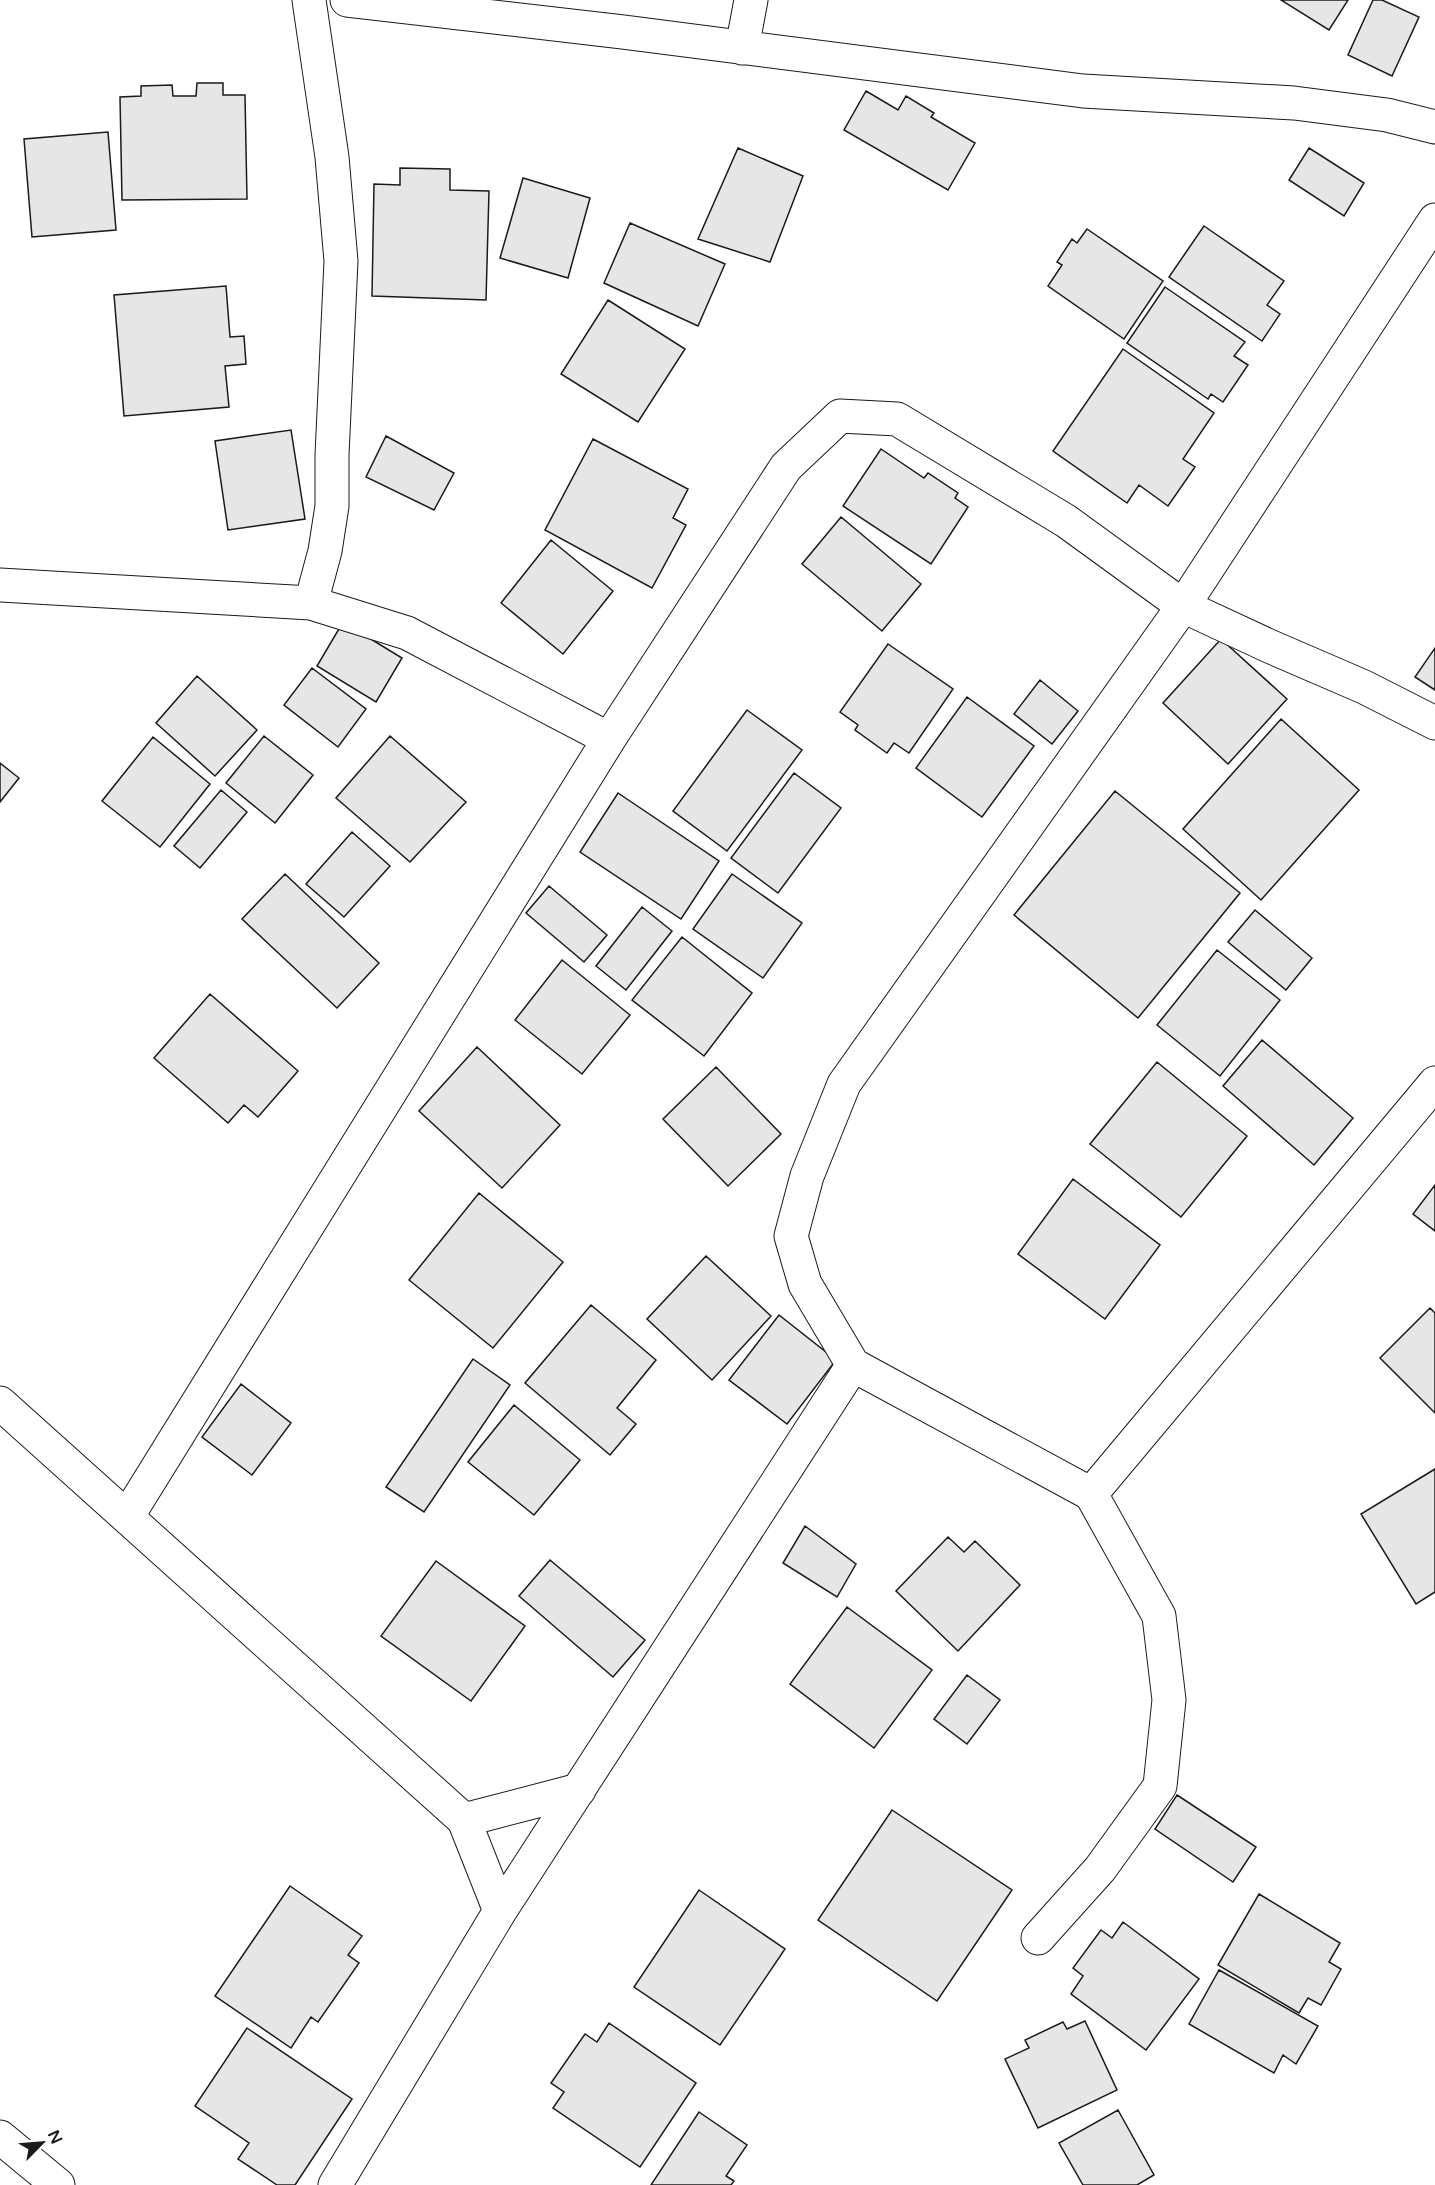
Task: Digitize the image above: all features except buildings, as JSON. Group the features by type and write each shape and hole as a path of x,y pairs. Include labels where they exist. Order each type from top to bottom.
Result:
{"street":[{"path":"309,0 332,157 341,261 332,455 332,506 325,551 311,603"},
{"path":"346,0 623,32 1083,91 1294,103 1387,115 1435,127"},
{"path":"742,48 751,0"},
{"path":"1038,1938 1100,1869 1160,1786 1169,1700 1159,1616 1091,1494 853,1365 805,1284 791,1236 807,1176 844,1084 1183,606 1435,220"},
{"path":"127,1516 609,739 786,467 840,416 897,419 1066,521 1183,606 1364,687 1435,723"},
{"path":"0,585 311,603 407,633 609,739"},
{"path":"1091,1494 1435,1083"},
{"path":"335,2185 500,1911 853,1365"},
{"path":"0,1403 464,1820 500,1911"},
{"path":"464,1820 579,1790"},
{"path":"0,2137 58,2185"}]}
